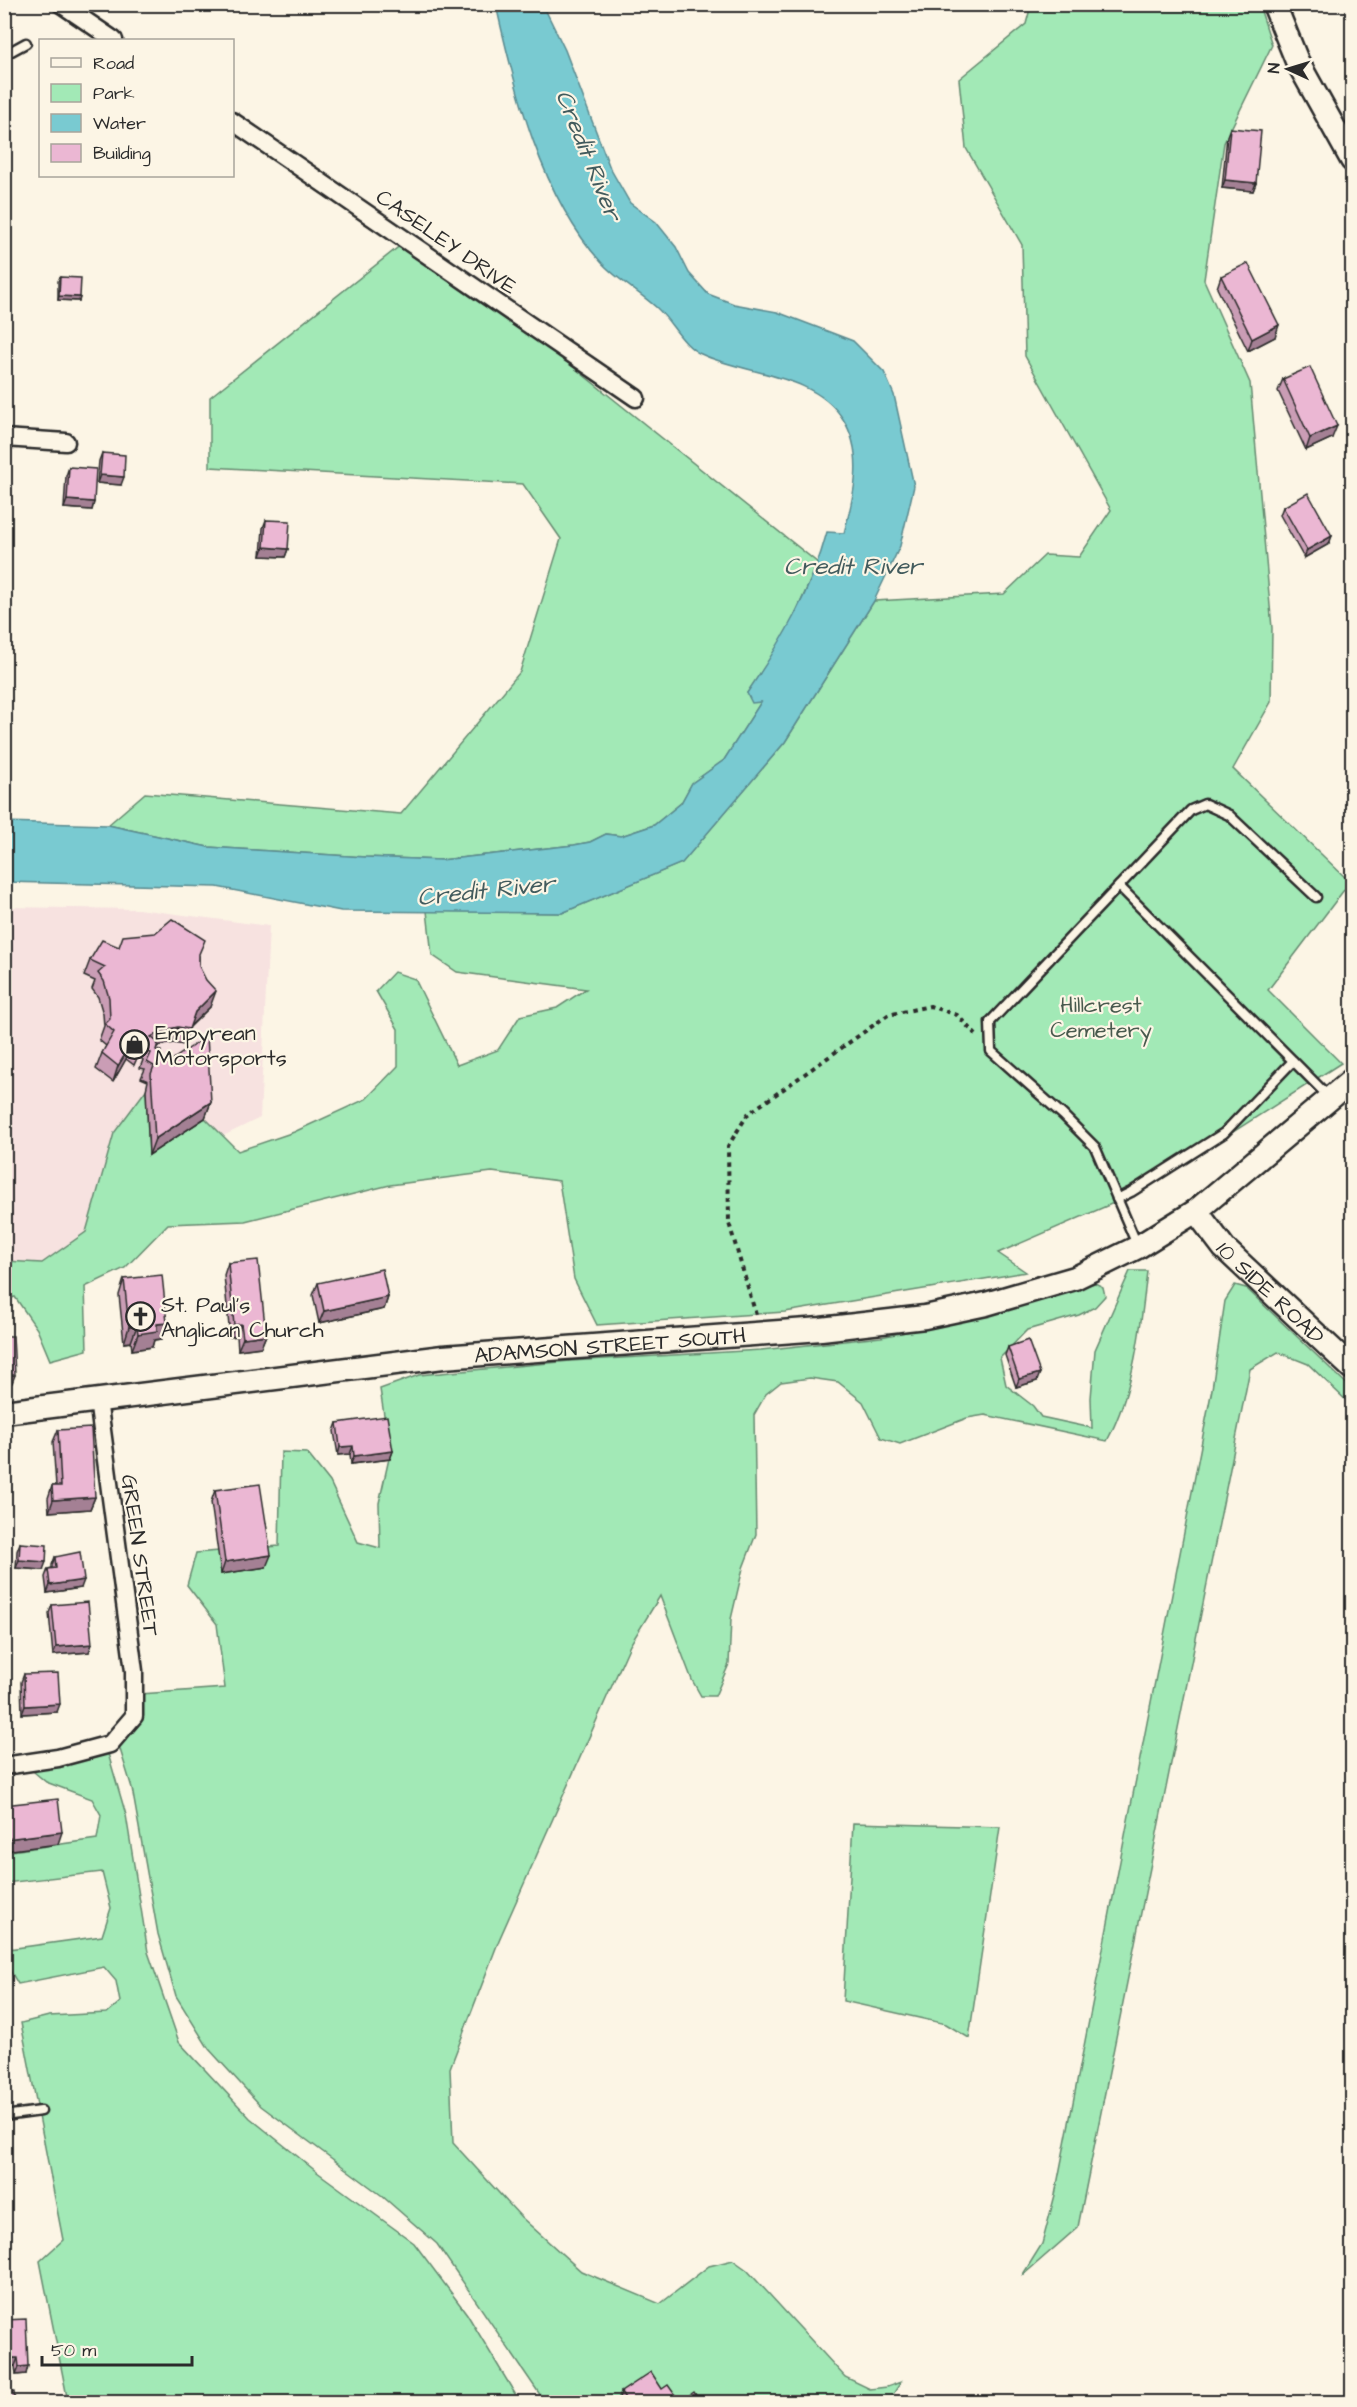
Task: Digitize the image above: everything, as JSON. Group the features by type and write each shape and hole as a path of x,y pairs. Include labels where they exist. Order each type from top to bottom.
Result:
{"main road":[{"path":"1274,4 1297,62 1353,160"},
{"name":"ADAMSON STREET SOUTH","path":"4,1412 443,1358 761,1334 871,1323 967,1308 1075,1278 1116,1261 1196,1211 1353,1080"},
{"name":"10 SIDE ROAD","path":"1196,1211 1224,1248 1353,1368"}],"street":[{"path":"61,4 113,39"},
{"name":"CASELEY DRIVE","path":"234,122 636,398"},
{"path":"4,438 66,442"},
{"name":"GREEN STREET","path":"4,1766 58,1758 110,1744 134,1716 134,1671 98,1400"}],"lane":[{"path":"4,55 26,43"},
{"path":"1138,1247 1095,1147 1063,1115 991,1051 990,1022 1191,810 1205,804 1229,815 1316,897"},
{"path":"1119,886 1331,1098"},
{"path":"1117,1198 1131,1192 1224,1133 1293,1061"},
{"path":"4,2116 41,2111"}],"path":[{"path":"761,1334 729,1223 728,1146 748,1114 888,1015 930,1006 957,1015 991,1051"}],"shaded area":[{"path":"4,907 138,909 269,926 260,1118 151,1171 62,1269 5,1271"}],"green space":[{"name":"Hillcrest Cemetery","path":"1031,5 1259,5 1272,45 1224,143 1204,280 1250,383 1272,628 1271,702 1233,769 1350,882 1268,990 1341,1063 1139,1192 998,1253 1026,1272 785,1312 597,1325 574,1279 559,1181 492,1172 390,1185 245,1221 168,1224 125,1268 85,1287 87,1350 50,1360 37,1329 15,1297 5,1300 5,1261 42,1263 86,1232 114,1133 146,1090 149,1154 205,1118 238,1151 294,1132 366,1099 398,1066 398,1029 376,991 394,972 415,979 457,1065 498,1050 520,1016 557,1008 586,989 457,972 432,955 427,911 562,913 682,863 785,742 874,601 1004,594 1045,555 1079,557 1111,510 1025,356 1022,245 966,148 959,79 1026,24"},
{"path":"411,237 818,563 786,635 747,693 761,702 724,760 692,783 681,803 654,825 621,836 606,834 590,842 441,860 208,847 108,825 145,793 401,814 520,672 561,539 523,484 210,467 210,397"},
{"path":"1130,1271 1147,1271 1142,1314 1130,1380 1107,1441 985,1415 967,1418 900,1444 881,1438 863,1402 838,1382 810,1378 781,1382 766,1394 754,1415 756,1534 743,1568 731,1619 729,1664 715,1696 701,1696 692,1680 660,1596 630,1645 499,1940 450,2068 453,2143 521,2217 581,2271 660,2304 709,2266 733,2260 747,2270 845,2377 870,2389 901,2382 888,2402 545,2402 437,2244 381,2195 261,2106 209,2049 176,1996 158,1934 132,1788 119,1746 130,1733 140,1694 225,1688 217,1624 187,1585 196,1553 279,1546 281,1452 307,1453 330,1482 358,1542 380,1548 379,1503 390,1454 380,1389 419,1375 570,1361 761,1350 881,1337 984,1316 1095,1283 1103,1287 1105,1296 1095,1307 1079,1315 1027,1330 1000,1358 1006,1385 1033,1406 1041,1417 1092,1428 1091,1398 1095,1350"},
{"path":"1235,1285 1246,1288 1352,1389 1352,1406 1308,1364 1278,1352 1250,1369 1078,2227 1022,2276 1042,2244 1055,2195 1212,1389 1225,1301"},
{"path":"107,1750 126,1815 148,1952 179,2042 250,2118 317,2172 414,2243 467,2314 520,2402 68,2402 40,2261 63,2240 21,2023 49,2016 107,2013 120,2002 116,1981 104,1967 18,1984 5,1962 9,1949 102,1936 111,1908 102,1872 5,1883 4,1852 97,1839 101,1815 92,1799 46,1782 34,1772 35,1759"},
{"path":"853,1823 1000,1827 969,2038 946,2024 843,2001"}],"water":[{"name":"Credit River","path":"496,5 545,5 565,50 610,168 630,203 656,222 676,247 689,273 708,294 734,304 777,312 853,341 884,372 894,395 914,486 900,546 874,601 785,742 682,863 562,913 341,911 217,887 5,882 5,822 108,825 208,847 441,860 574,845 590,842 606,834 621,836 654,825 681,803 692,783 724,760 761,702 752,703 747,693 804,596 827,532 844,533 854,490 856,461 850,432 843,419 830,404 815,392 778,377 719,361 695,350 683,340 657,308 601,262 580,235 546,174 522,106"}],"building":[{"path":"1230,128 1261,131 1256,183 1225,180"},
{"path":"1248,263 1279,325 1252,339 1221,276"},
{"path":"60,277 81,278 80,297 59,296"},
{"path":"1310,367 1337,426 1310,438 1283,379"},
{"path":"102,453 125,455 124,477 100,475"},
{"path":"69,467 96,469 94,502 67,500"},
{"path":"1308,493 1332,536 1307,550 1283,507"},
{"path":"266,520 290,521 288,549 264,547"},
{"name":"Empyrean Motorsports","path":"172,919 205,940 199,954 199,966 206,980 216,991 195,1012 189,1029 178,1027 164,1030 151,1037 158,1043 156,1050 161,1051 159,1060 166,1064 207,1036 211,1102 155,1139 151,1074 154,1066 147,1062 151,1053 146,1052 149,1045 143,1041 139,1050 132,1043 118,1066 102,1053 114,1032 105,1024 110,1019 109,998 104,981 98,973 105,967 90,960 102,940 119,947 123,936 155,933"},
{"path":"258,1260 266,1335 243,1338 241,1324 234,1325 228,1263"},
{"path":"382,1269 388,1297 324,1311 318,1283"},
{"path":"162,1275 167,1323 157,1324 157,1331 138,1334 137,1326 129,1327 124,1279"},
{"path":"4,1336 13,1336 15,1375 4,1375"},
{"path":"1028,1340 1040,1373 1019,1379 1008,1347"},
{"path":"387,1416 393,1451 354,1456 353,1446 340,1447 337,1423"},
{"path":"91,1428 95,1497 53,1500 52,1486 61,1486 58,1430"},
{"path":"4,1454 6,1454 5,1480 4,1480"},
{"path":"260,1484 271,1555 225,1562 215,1490"},
{"path":"20,1543 47,1545 46,1562 19,1560"},
{"path":"80,1552 84,1580 50,1585 48,1569 56,1568 55,1557"},
{"path":"88,1602 92,1644 56,1647 52,1605"},
{"path":"4,1648 8,1663 4,1664"},
{"path":"58,1673 60,1704 25,1706 24,1674"},
{"path":"58,1799 62,1832 6,1839 4,1805"},
{"path":"4,2258 9,2258 9,2271 4,2271"},
{"path":"26,2319 28,2366 19,2367 18,2358 4,2358 4,2320"},
{"path":"651,2372 662,2389 668,2385 680,2402 694,2392 701,2403 628,2403 621,2392"},
{"path":"14,2392 15,2403 4,2403 4,2393"},
{"path":"85,2396 85,2403 39,2403 38,2399"}],"place":[{"name":"Empyrean Motorsports","path":"134,1045"},
{"name":"St. Paul's Anglican Church","path":"140,1317"}]}
